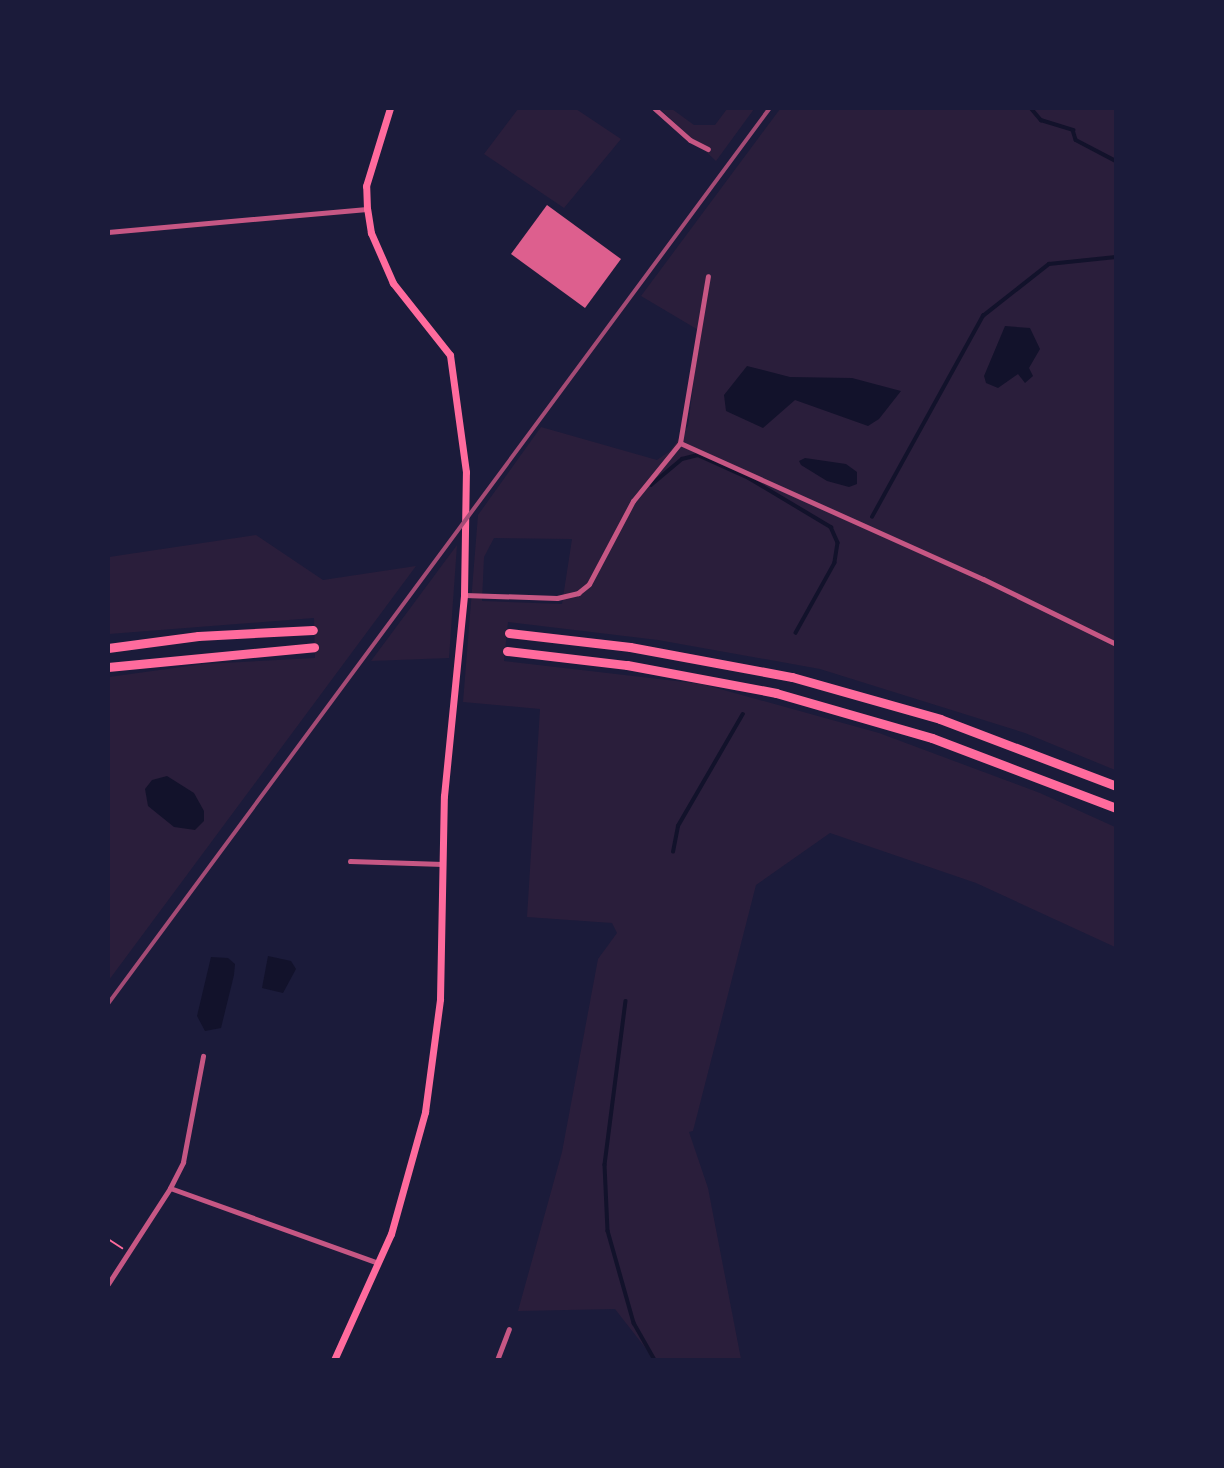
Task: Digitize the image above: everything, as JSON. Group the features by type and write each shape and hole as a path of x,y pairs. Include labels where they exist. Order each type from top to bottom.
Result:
{"highway":[{"path":"108,648 198,636 313,630"},
{"path":"509,633 630,647 792,677 940,719 1115,786"},
{"path":"108,667 314,647"},
{"path":"507,652 627,665 776,693 932,738 1115,808"}],"main road":[{"path":"334,1360 379,1263 409,1180 425,1112 440,999 444,796 464,595 466,509 450,355 393,283 371,233 366,186 390,108"}],"street":[{"path":"654,108 690,140 708,149"},
{"path":"108,232 368,209"},
{"path":"464,595 557,598 578,593 596,573 633,501 680,443 708,276"},
{"path":"680,443 984,579 1115,645"},
{"path":"350,861 443,864"},
{"path":"108,1284 170,1188 183,1162 203,1056"},
{"path":"170,1188 379,1263"},
{"path":"497,1360 509,1329"}],"path":[{"path":"108,1239 130,1252"}],"shaded area":[{"path":"518,109 576,109 621,139 564,208 484,154"},
{"path":"660,109 672,109 694,125 715,125 727,109 754,109 716,161"},
{"path":"780,109 1115,109 1115,770 1025,733 820,669 658,640 508,622 504,661 702,684 879,733 1040,793 1115,827 1115,947 976,883 830,833 756,885 693,1131 689,1132 708,1188 741,1359 654,1359 615,1309 518,1311 562,1152 598,959 617,933 612,923 527,917 540,709 463,702 478,515 541,427 657,460 670,451 688,426 700,331 641,296","holes":["494,538 572,539 562,604 482,601 484,557"]},
{"path":"1005,326 1030,328 1040,349 1029,368 1033,376 1025,383 1018,374 998,388 986,383 984,376"},
{"path":"747,366 790,377 852,378 901,391 879,419 868,426 795,400 763,428 726,411 724,395"},
{"path":"805,458 846,464 857,472 857,484 849,487 827,481 801,465 799,461"},
{"path":"256,535 323,580 416,566 109,980 109,677 203,664 315,658 314,618 109,634 109,557"},
{"path":"457,545 449,658 371,661"},
{"path":"167,776 194,793 204,811 204,821 195,830 174,827 148,806 145,789 152,780"},
{"path":"268,956 291,961 296,969 283,993 262,988"},
{"path":"211,957 228,958 235,964 221,1028 205,1031 197,1016"}],"building":[{"path":"547,205 621,259 585,308 511,254"}],"waterway":[{"path":"1031,108 1041,120 1073,130 1076,140 1116,161"},
{"path":"872,517 983,316 1049,264 1116,257"},
{"path":"651,485 682,459 698,455 749,478 831,527 838,543 835,563 796,633"},
{"path":"673,852 678,826 743,714"},
{"path":"626,1001 605,1165 608,1231 634,1323 655,1360"}],"railway":[{"path":"108,1004 770,108"}]}
